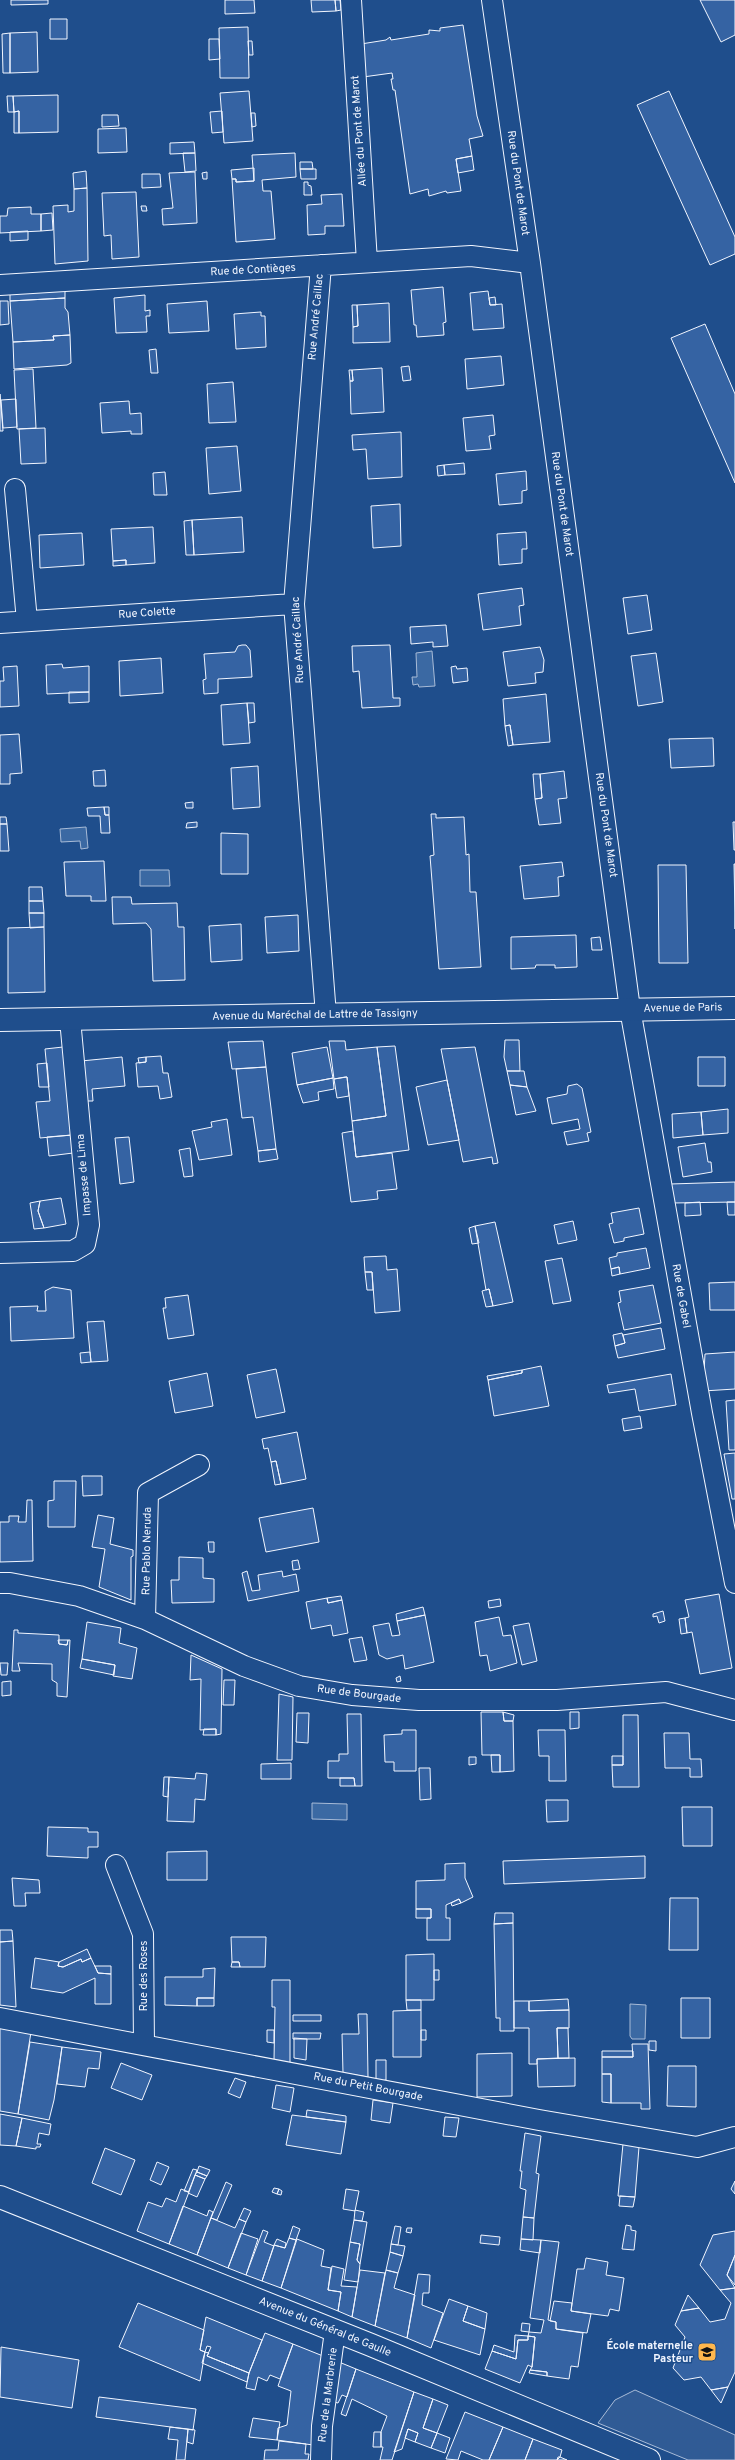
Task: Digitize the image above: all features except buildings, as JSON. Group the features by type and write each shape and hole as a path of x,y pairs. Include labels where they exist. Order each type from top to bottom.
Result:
{"main road":[{"name":"Avenue de Paris","path":"630,1009 735,1008"},
{"name":"Avenue du Maréchal de Lattre de Tassigny","path":"0,1020 630,1009"},
{"name":"Avenue du Général de Gaulle","path":"0,2197 335,2331 649,2460"}],"street":[{"name":"Allée du Pont de Marot","path":"351,0 367,262"},
{"name":"Rue du Pont de Marot","path":"492,0 530,263 630,1009"},
{"name":"Rue de Contièges","path":"0,285 471,256 530,263"},
{"name":"Rue André Caillac","path":"321,265 294,604 326,1015"},
{"path":"15,489 27,621"},
{"name":"Rue Colette","path":"0,623 294,604"},
{"name":"Rue de Gabel","path":"630,1009 702,1413 735,1583"},
{"name":"Impasse de Lima","path":"0,1253 73,1251 85,1244 89,1225 70,1019"},
{"name":"Rue Pablo Neruda","path":"145,1619 148,1493 199,1465"},
{"name":"Rue de Bourgade","path":"0,1583 79,1596 145,1619 244,1666 299,1686 352,1695 419,1700 557,1700 666,1692 735,1710"},
{"name":"Rue des Roses","path":"116,1865 143,1934 144,2045"},
{"name":"Rue du Petit Bourgade","path":"0,2018 539,2120 697,2147 735,2136"},
{"name":"Rue de la Marbrerie","path":"321,2460 322,2426 335,2331"}],"shaded area":[{"path":"432,651 435,686 419,687 418,684 413,685 412,677 417,677 416,653"},
{"path":"86,827 88,848 81,849 80,841 61,842 60,829"},
{"path":"140,870 169,870 170,886 140,886"},
{"path":"312,1803 347,1804 347,1820 312,1819"},
{"path":"630,2004 646,2005 645,2039 632,2039 630,2036"},
{"path":"635,2390 735,2435 735,2460 688,2460 598,2423 615,2400"}],"place":[{"name":"École maternelle Pasteur","path":"707,2352"}]}
